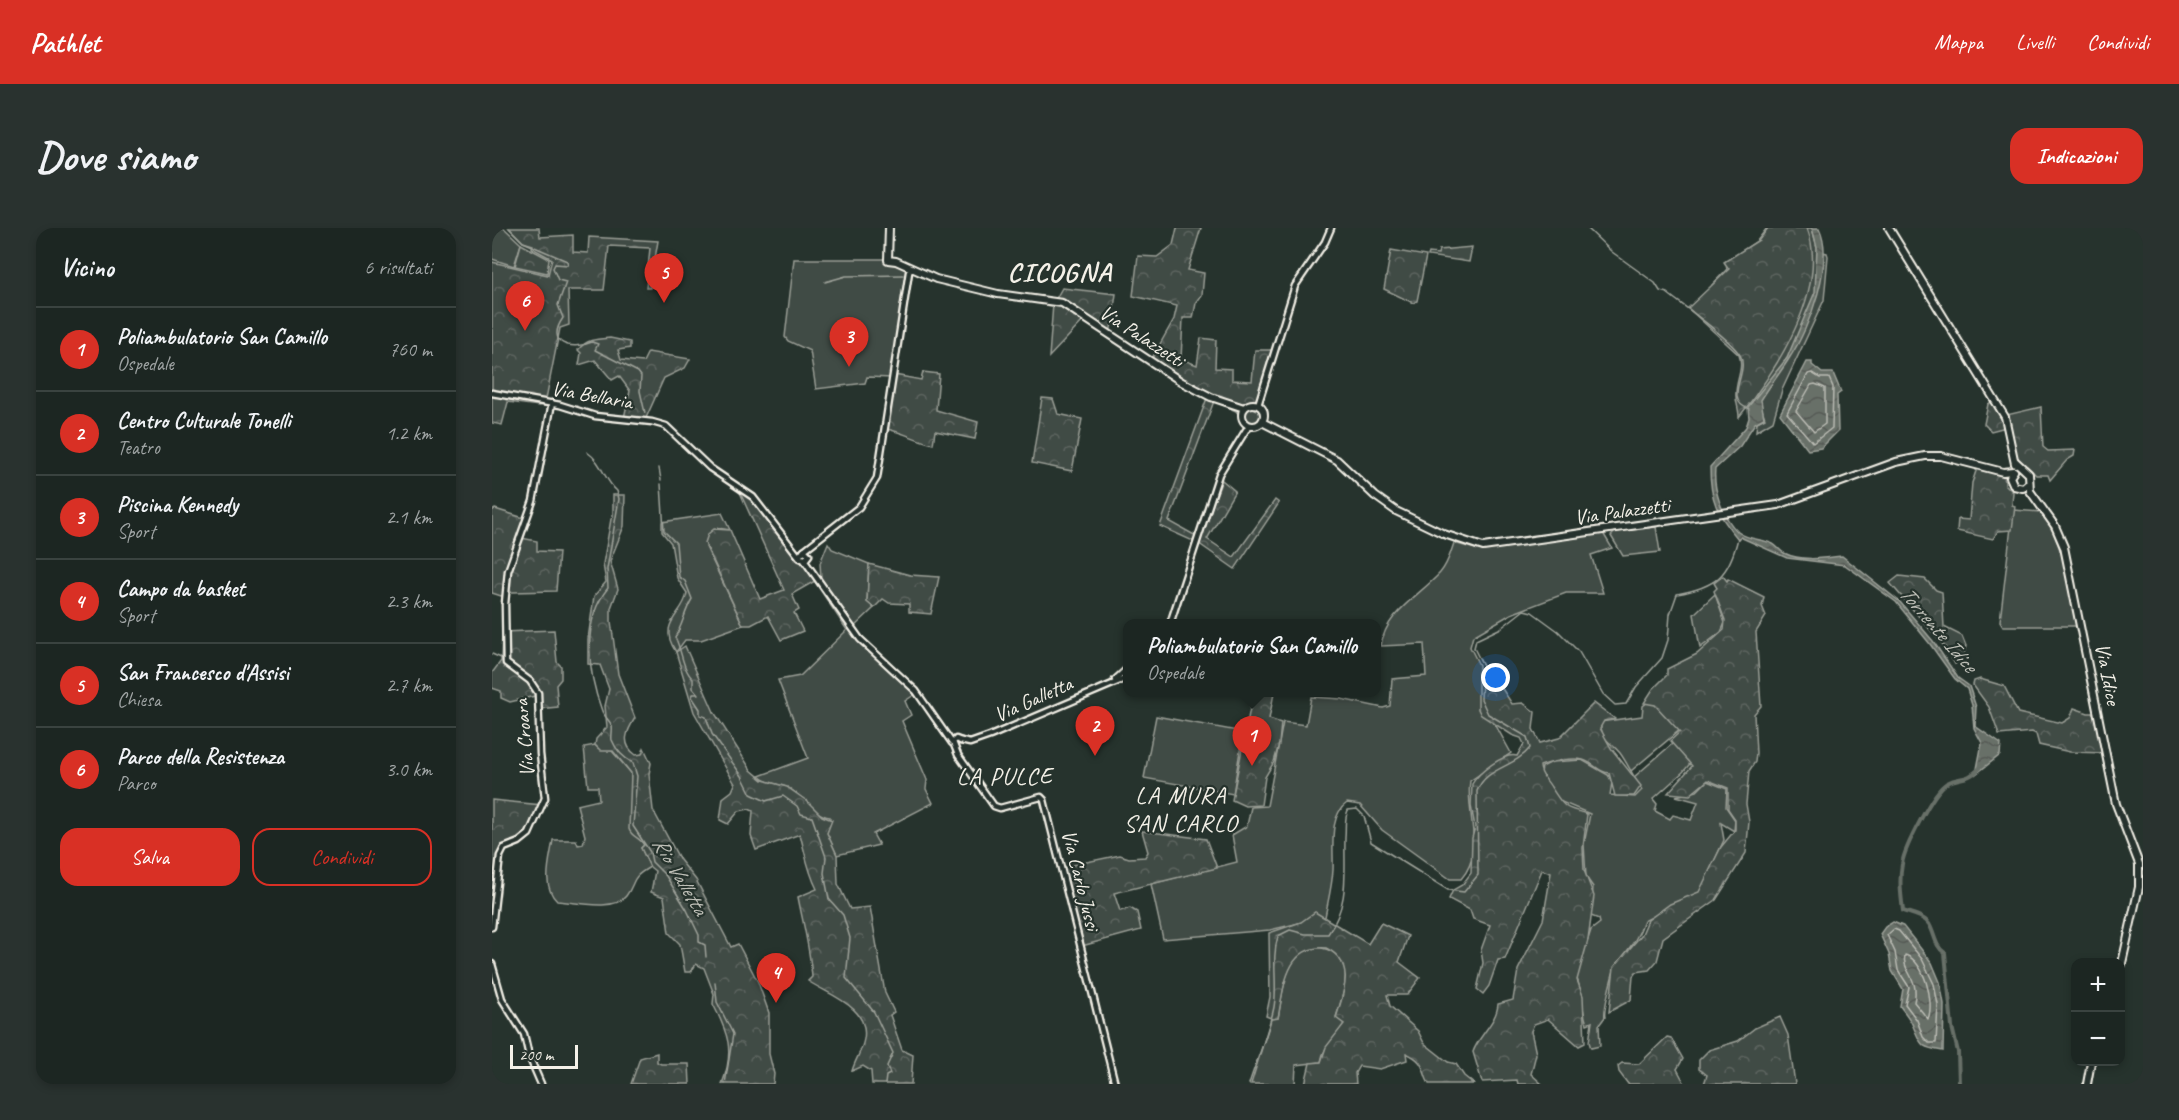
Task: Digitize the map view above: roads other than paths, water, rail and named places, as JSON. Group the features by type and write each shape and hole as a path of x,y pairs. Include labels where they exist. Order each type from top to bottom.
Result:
{"main road":[{"name":"Via Palazzetti","path":"889,228 888,260 910,271 998,294 1062,303 1182,382 1243,411"},
{"path":"1889,228 2005,417 2015,461 2014,472"},
{"path":"1258,402 1264,419 1248,427 1243,411 1258,402"},
{"name":"Via Palazzetti","path":"1264,419 1336,460 1375,496 1396,511 1473,546 1489,547 1743,511 1793,501 1911,458 1941,456 2003,472 2014,472"},
{"name":"Via Idice","path":"2032,494 2023,488 2014,486 2014,472 2029,474 2032,494 2055,526 2064,547 2116,804 2139,864 2139,887 2124,958"},
{"path":"2023,488 2029,483"},
{"path":"2087,1084 2090,1066"}],"street":[{"path":"1258,402 1294,286 1331,228"},
{"path":"910,271 877,478 859,507 816,541 805,555 809,567 860,639 916,692 948,738 958,745"},
{"name":"Via Bellaria","path":"492,393 552,403 595,416 656,422 670,429 710,468 753,497 793,548 805,555"},
{"name":"Via Croara","path":"492,927 500,856 504,848 519,842 529,834 545,798 540,754 538,693 530,681 506,663 505,604 508,572 533,501 552,403"},
{"path":"1172,619 1219,474 1248,427"},
{"name":"Via Galletta","path":"958,745 990,736 1123,679"},
{"name":"Via Carlo Jussi","path":"958,745 994,806 1000,808 1041,797 1048,813 1115,1084"},
{"path":"492,964 502,999 524,1034 529,1056 541,1084"}],"water":[{"path":"1812,228 1819,228 1824,258 1818,294 1812,312 1787,363 1761,400 1764,418 1755,423 1740,446 1715,469 1720,502 1727,519 1742,535 1769,542 1784,553 1798,558 1842,556 1900,602 1933,641 1958,678 1969,686 1976,707 1975,726 2001,744 2000,755 1976,774 1982,743 1974,728 1972,705 1967,689 1955,679 1896,602 1845,565 1787,558 1740,537 1738,539 1720,514 1713,498 1710,467 1746,427 1749,418 1748,407 1787,358 1815,292 1817,247"},
{"path":"1807,362 1812,362 1812,365 1822,373 1833,373 1841,392 1837,395 1838,431 1821,448 1808,450 1780,414"},
{"path":"1893,922 1903,926 1932,963 1940,982 1944,1004 1943,1051 1925,1047 1922,1044 1900,1006 1903,989 1892,971 1889,954 1880,934"}],"waterway":[{"path":"509,228 523,242 567,261 568,265 555,264 553,268 558,280 566,282 558,305 563,318 558,327 559,339 563,343 576,346 592,342 598,344 595,350 638,372 641,376 640,391 645,413"},
{"path":"1587,228 1612,252 1655,283 1660,291 1667,293 1737,350 1742,364 1738,400 1741,405 1749,409"},
{"path":"825,282 846,276 903,275"},
{"name":"Rio Valletta","path":"587,452 617,491 619,499 607,569 608,588 599,601 591,631 593,681 602,711 612,726 612,740 626,759 633,763 637,776 633,826 650,852 652,862 666,876 687,910 699,935 699,942 705,945 706,957"},
{"path":"659,468 661,480"},
{"path":"661,484 664,531 676,543 679,577 685,581 692,599 675,637 689,675 693,679 693,688 698,694 693,694 692,697 700,709 700,715 706,717 712,734 742,776 751,794 766,801 783,796 797,806 801,814 812,817 826,857 824,873 829,899 843,915 850,938 846,978 874,1012 893,1053 887,1066 890,1074 886,1076 885,1084"},
{"path":"1249,1084 1274,1007 1275,954 1278,936 1290,930 1305,934 1328,934 1340,911 1344,888 1345,824 1348,810 1357,809 1364,816 1371,842 1448,890 1464,892 1478,875 1477,791 1487,777 1516,760 1530,748 1527,737 1488,714 1481,699 1483,666 1474,648 1476,640 1501,628 1524,610 1532,612 1558,631 1579,652 1603,694 1615,705 1626,704 1636,687 1662,658 1668,640 1670,614 1677,594 1702,588 1719,578 1730,562 1738,538"},
{"path":"492,654 501,658"},
{"name":"Torrente Idice","path":"1959,1084 1958,1052 1952,1027 1945,953 1939,947 1927,921 1903,911 1901,876 1908,846 1934,797 1947,783 1967,777 1980,768"},
{"name":"Rio Valletta","path":"715,982 717,1002 733,1034 725,1084"}],"place":[{"name":"San Francesco d'Assisi","path":"664,303"},
{"name":"Parco della Resistenza","path":"525,331"},
{"name":"Piscina Kennedy","path":"849,367"},
{"name":"Centro Culturale Tonelli","path":"1095,756"},
{"name":"Poliambulatorio San Camillo","path":"1252,766"},
{"name":"Campo da basket","path":"776,1003"}],"district":[{"name":"CICOGNA","path":"1060,272"},
{"name":"LA PULCE","path":"1005,776"},
{"name":"LA MURA SAN CARLO","path":"1181,809"}]}
